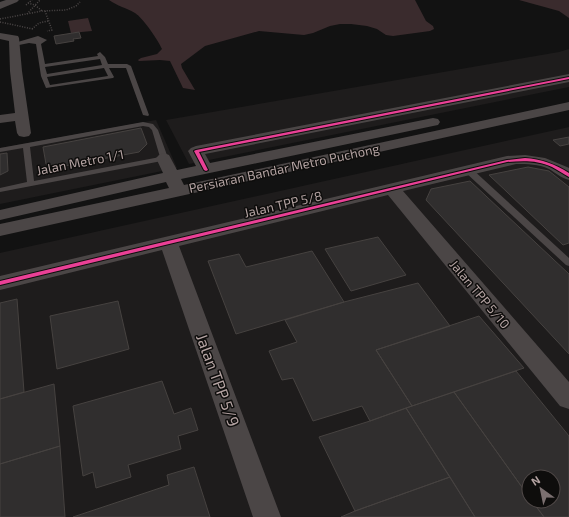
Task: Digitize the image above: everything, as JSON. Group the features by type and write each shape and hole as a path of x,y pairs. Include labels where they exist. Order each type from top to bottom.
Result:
{"street":[{"path":"0,6 14,0"},
{"path":"1,36 14,38 12,72 24,132"},
{"path":"206,170 196,151 569,78"},
{"name":"Persiaran Bandar Metro Puchong","path":"0,230 175,184 206,170 569,94"},
{"name":"Persiaran Bandar Metro Puchong","path":"0,215 175,184 569,106"},
{"path":"0,119 22,116"},
{"path":"164,158 175,184"},
{"name":"Jalan TPP 5/8","path":"0,282 507,161 534,160 545,162 557,167 569,176"},
{"name":"Jalan TPP 5/10","path":"392,189 569,399"},
{"name":"Jalan TPP 5/9","path":"168,242 267,517"}],"lane":[{"path":"14,44 31,42 38,38 44,40 38,43 42,66 44,76 48,87 107,79 112,76 101,55 42,66"},
{"path":"44,76 107,66 124,65 129,68 146,115"},
{"path":"0,150 143,124 151,125 155,130 164,158"},
{"path":"26,145 31,184"},
{"name":"Jalan Metro 1/1","path":"0,190 164,158"},
{"path":"468,170 569,263"}],"path":[{"path":"14,0 34,5 42,11"},
{"path":"26,15 40,0"},
{"path":"0,19 16,18 42,11 72,8 80,2"},
{"path":"43,31 52,30 45,11"},
{"path":"32,29 39,23 48,21"},
{"path":"0,22 37,30"}],"shaded area":[{"path":"109,0 415,0 426,21 433,26 434,29 430,31 393,36 386,35 377,29 367,26 351,24 330,26 304,35 259,31 205,46 181,64 195,90 183,88 170,61 138,60 157,54 162,49 142,19 132,11"},
{"path":"519,0 569,0 569,18 559,11"},
{"path":"88,18 92,31 71,33 68,21"},
{"path":"569,49 569,87 189,164 166,120 559,52"},
{"path":"156,120 177,168 0,204 0,148"},
{"path":"569,127 569,517 0,517 0,253"}],"building":[{"path":"79,32 81,38 73,39 74,41 56,44 54,36"},
{"path":"141,128 147,144 139,152 59,167 46,164 43,147"},
{"path":"569,137 569,144 560,146 553,140"},
{"path":"7,153 8,171 0,175 0,154"},
{"path":"528,167 549,171 569,187 569,243 563,245 489,175"},
{"path":"470,181 569,274 569,354 426,200 431,189"},
{"path":"378,237 406,275 351,291 325,249"},
{"path":"312,251 344,302 236,334 208,261 239,254 246,267"},
{"path":"418,283 450,326 376,350 412,406 370,421 362,406 313,421 293,378 282,380 269,351 297,342 285,320 344,302"},
{"path":"17,299 24,392 0,399 0,303"},
{"path":"118,301 129,349 57,369 50,316"},
{"path":"479,316 524,368 412,406 376,350"},
{"path":"516,371 569,436 569,517 544,517 538,509 561,509 561,469 521,469 521,486 454,392"},
{"path":"162,381 174,414 191,408 198,430 178,436 181,449 128,465 131,477 96,488 93,472 83,476 73,406"},
{"path":"54,384 60,446 0,464 0,399"},
{"path":"454,392 521,486 521,509 538,509 544,517 475,517 406,408"},
{"path":"406,408 450,477 355,511 319,437"},
{"path":"60,446 65,517 0,517 0,464"},
{"path":"194,467 210,517 73,517 169,485 167,475"},
{"path":"450,477 475,517 341,517 355,511"}],"cycle path":[{"path":"206,170 196,151 569,78"},
{"path":"0,283 507,161 525,159 540,161 554,166 569,175"}]}
